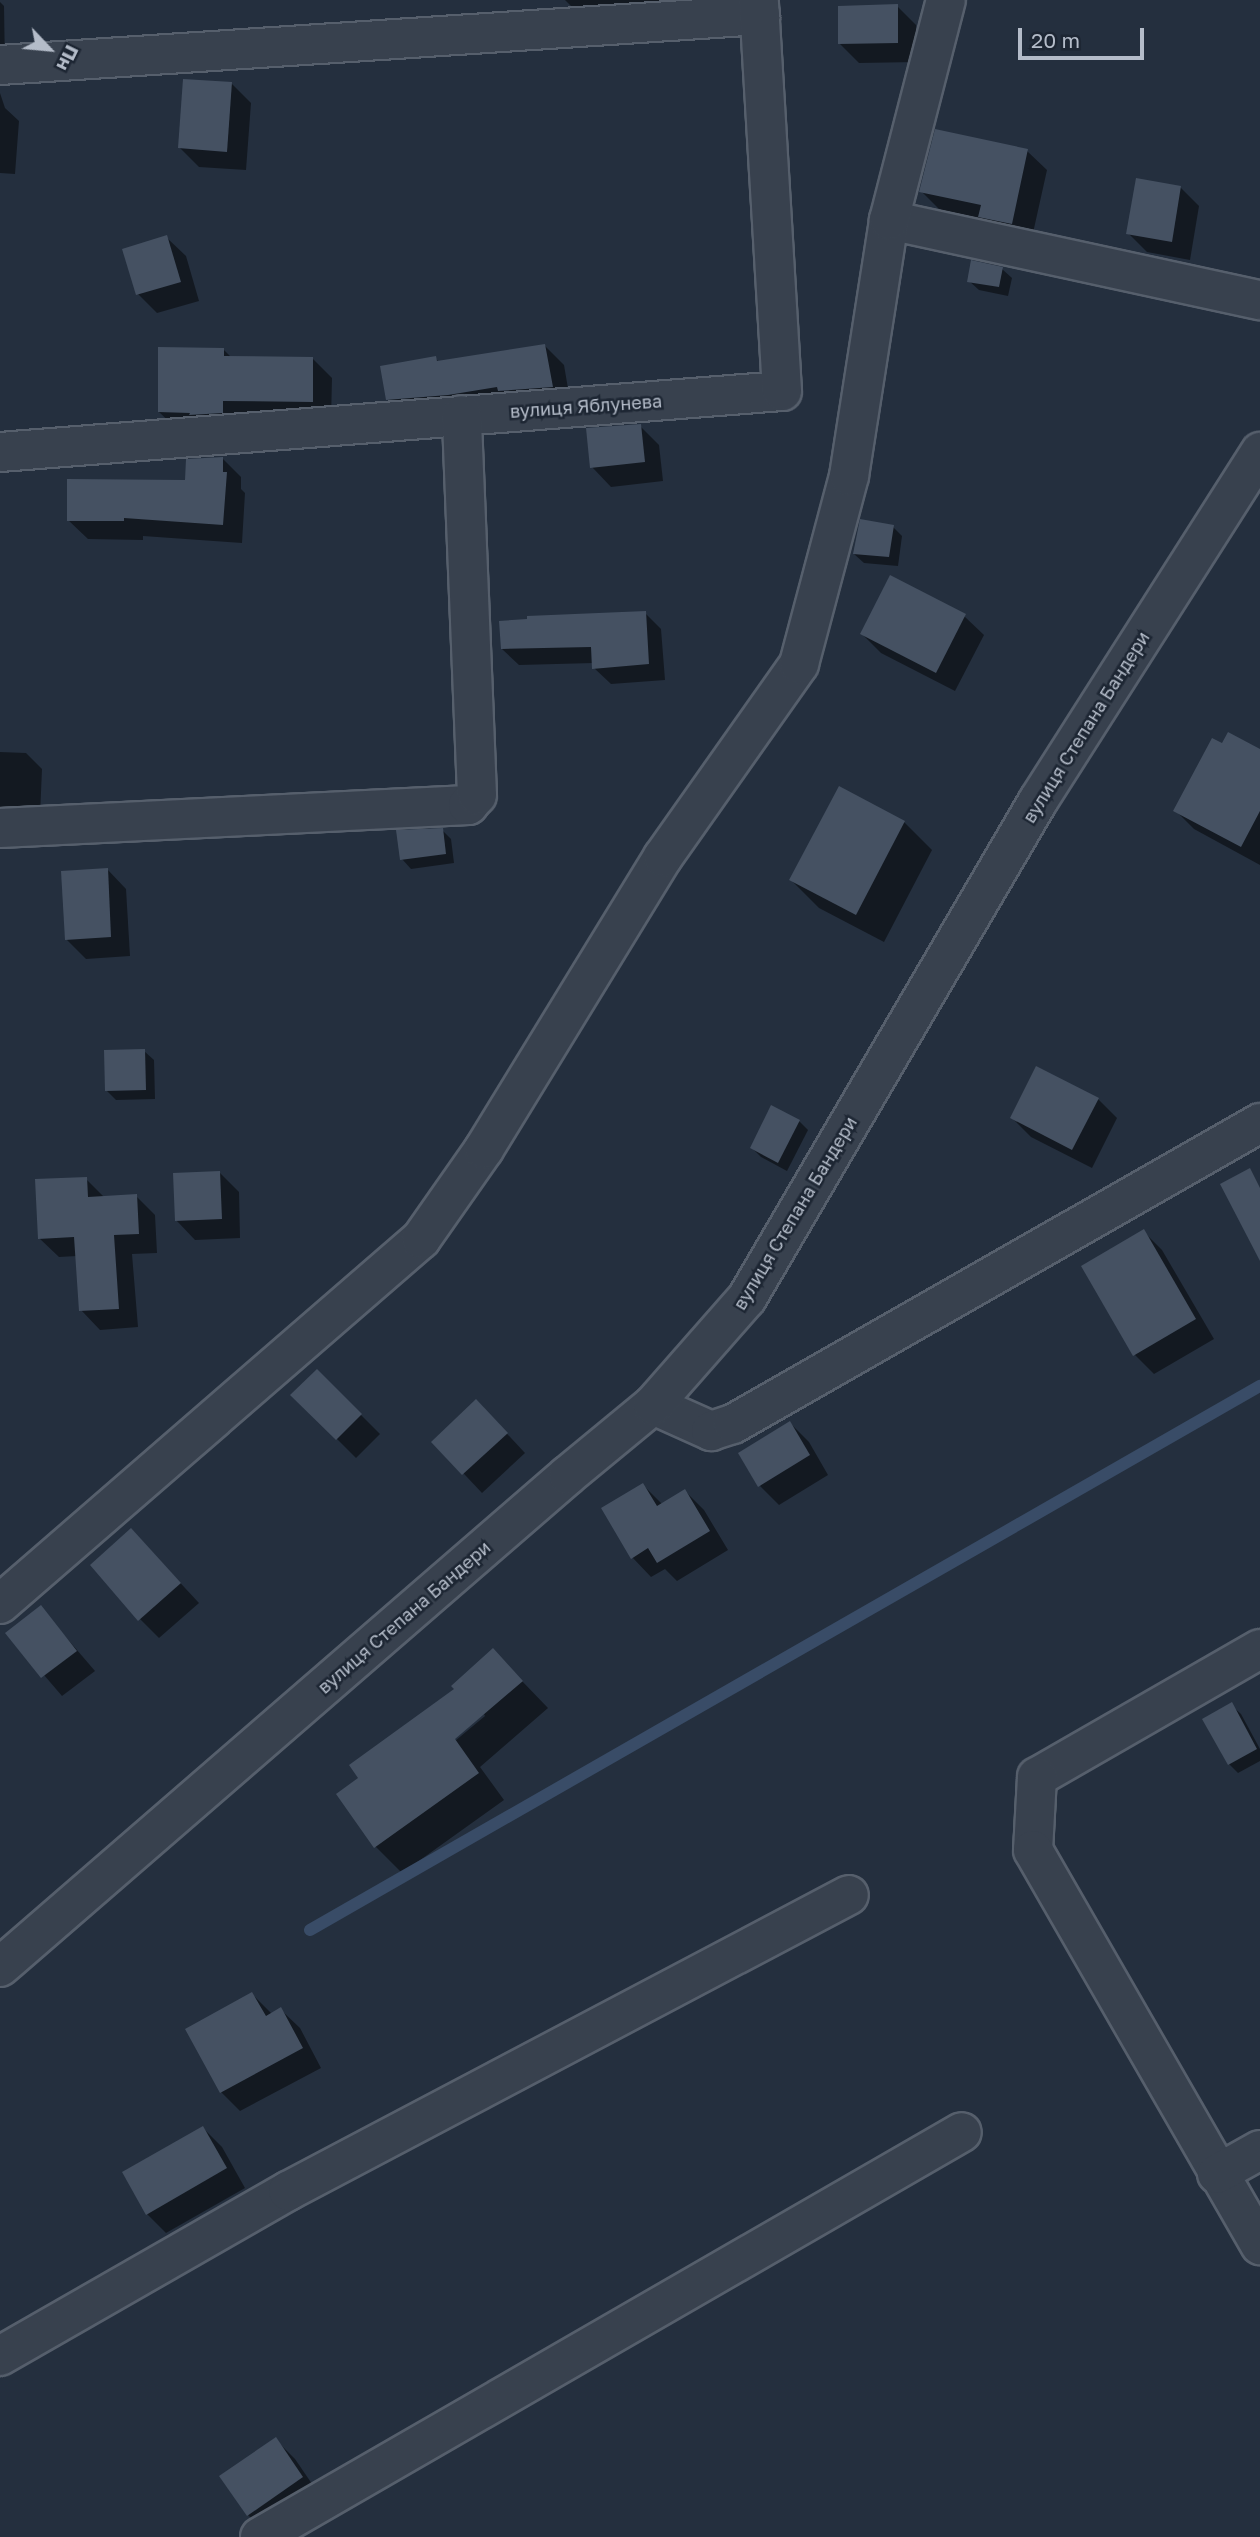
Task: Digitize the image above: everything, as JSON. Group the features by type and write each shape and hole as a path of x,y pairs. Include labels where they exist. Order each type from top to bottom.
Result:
{"street":[{"path":"0,1604 421,1239 484,1149 663,857 799,664 849,476 889,220 946,0"},
{"path":"0,65 760,8"},
{"name":"вулиця Яблунева","path":"0,452 782,391 760,8"},
{"path":"889,220 1260,300"},
{"path":"0,828 468,805 477,795 462,415"},
{"name":"вулиця Степана Бандери","path":"0,1967 568,1475 653,1405 747,1298 1038,801 1260,452"},
{"path":"653,1405 711,1431 733,1424 1260,1123"},
{"path":"1260,1649 1037,1777 1033,1850 1260,2245"},
{"path":"0,2356 288,2191 849,1895"},
{"path":"260,2537 962,2132"},
{"path":"1217,2174 1260,2150"}],"building":[{"path":"898,4 898,43 838,44 838,6"},
{"path":"183,79 232,82 227,152 178,148"},
{"path":"935,129 1028,149 1012,224 978,217 981,205 919,192"},
{"path":"1136,178 1181,186 1172,242 1126,234"},
{"path":"167,235 181,282 136,295 122,249"},
{"path":"971,260 1003,267 999,287 967,282"},
{"path":"545,344 553,387 498,391 497,387 448,395 386,400 380,366 436,356 437,361"},
{"path":"158,347 224,348 224,356 313,357 313,402 223,401 223,413 189,415 190,413 158,412"},
{"path":"641,424 645,462 590,468 586,428"},
{"path":"223,457 223,472 227,472 223,525 124,518 124,521 67,521 67,479 185,480 186,459"},
{"path":"860,519 894,525 889,557 853,554"},
{"path":"890,575 966,614 936,673 860,634"},
{"path":"646,611 649,664 592,669 591,647 501,649 499,621 527,619 527,616"},
{"path":"1228,732 1260,749 1260,811 1241,847 1173,811 1212,738 1222,743"},
{"path":"839,786 905,821 856,915 789,880"},
{"path":"443,828 446,854 400,860 396,830"},
{"path":"108,868 111,937 65,940 61,871"},
{"path":"145,1049 146,1090 105,1091 104,1050"},
{"path":"1036,1066 1099,1098 1072,1150 1010,1118"},
{"path":"771,1105 800,1120 778,1163 750,1148"},
{"path":"1250,1168 1260,1188 1260,1261 1220,1184"},
{"path":"220,1171 222,1219 175,1221 173,1173"},
{"path":"87,1177 88,1197 137,1194 139,1234 114,1235 119,1309 79,1311 74,1237 38,1239 35,1179"},
{"path":"1144,1229 1196,1319 1133,1356 1081,1266"},
{"path":"317,1369 362,1414 336,1440 290,1395"},
{"path":"476,1399 508,1433 462,1475 431,1442"},
{"path":"790,1421 810,1455 758,1487 738,1453"},
{"path":"643,1483 657,1506 685,1489 710,1531 657,1563 648,1548 631,1559 601,1508"},
{"path":"131,1528 181,1583 138,1621 90,1565"},
{"path":"41,1605 77,1651 41,1678 5,1633"},
{"path":"493,1648 523,1681 455,1739 479,1773 374,1848 336,1794 358,1778 349,1765 454,1689 451,1686"},
{"path":"1232,1702 1257,1749 1228,1765 1202,1719"},
{"path":"252,1992 266,2016 281,2007 303,2048 220,2093 185,2029"},
{"path":"203,2126 227,2168 146,2215 122,2172"},
{"path":"276,2437 303,2477 247,2516 219,2476"}],"waterway":[{"path":"310,1930 1260,1386"}]}
